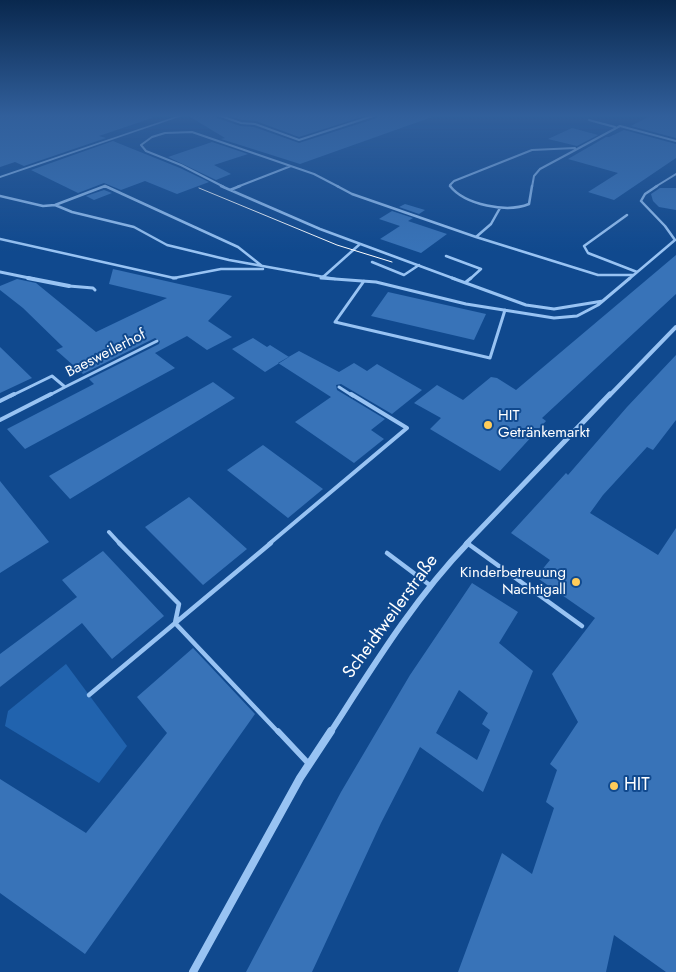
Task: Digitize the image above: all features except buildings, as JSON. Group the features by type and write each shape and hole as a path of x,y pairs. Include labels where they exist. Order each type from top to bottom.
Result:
{"street":[{"path":"0,177 49,160"},
{"path":"0,272 69,286"},
{"name":"Scheidtweilerstraße","path":"193,972 309,764 382,653 448,563 632,370 676,327"}],"lane":[{"path":"169,160 202,178 360,244 526,305 554,308 603,301"},
{"path":"277,160 314,174 352,194 476,237 598,275 633,275"},
{"path":"506,160 454,181 450,185 454,191 500,208 516,209 529,204 536,172 555,160"},
{"path":"230,190 291,165"},
{"path":"54,205 72,212 134,227 167,245 264,267 323,278 364,281 505,310 554,318 577,316 603,301 675,240 643,205 642,201 645,194 676,174"},
{"path":"0,196 43,206 54,205 105,186 238,247 264,267"},
{"path":"476,237 491,224 500,208"},
{"path":"627,215 584,246 588,253 637,272"},
{"path":"0,238 174,278 220,269 273,268"},
{"path":"323,278 360,244"},
{"path":"446,256 480,269 466,282"},
{"path":"372,262 404,275 419,266"},
{"path":"364,281 335,322 490,358 505,310"},
{"path":"69,286 93,288 95,290"},
{"name":"Baesweilerhof","path":"0,420 156,341"},
{"name":"Baesweilerhof","path":"0,402 52,376 65,387"},
{"path":"89,695 406,428 339,387"},
{"path":"109,532 179,604 175,622"},
{"path":"467,543 582,626"},
{"path":"387,553 431,586"},
{"path":"175,622 309,764"}],"shaded area":[{"path":"66,664 127,746 99,783 5,726 8,711"}],"tram line":[{"path":"199,188 337,245 392,262"}],"place":[{"name":"HIT Getränkemarkt","path":"488,425"},
{"name":"Kinderbetreuung Nachtigall","path":"576,582"},
{"name":"HIT","path":"614,786"}]}
